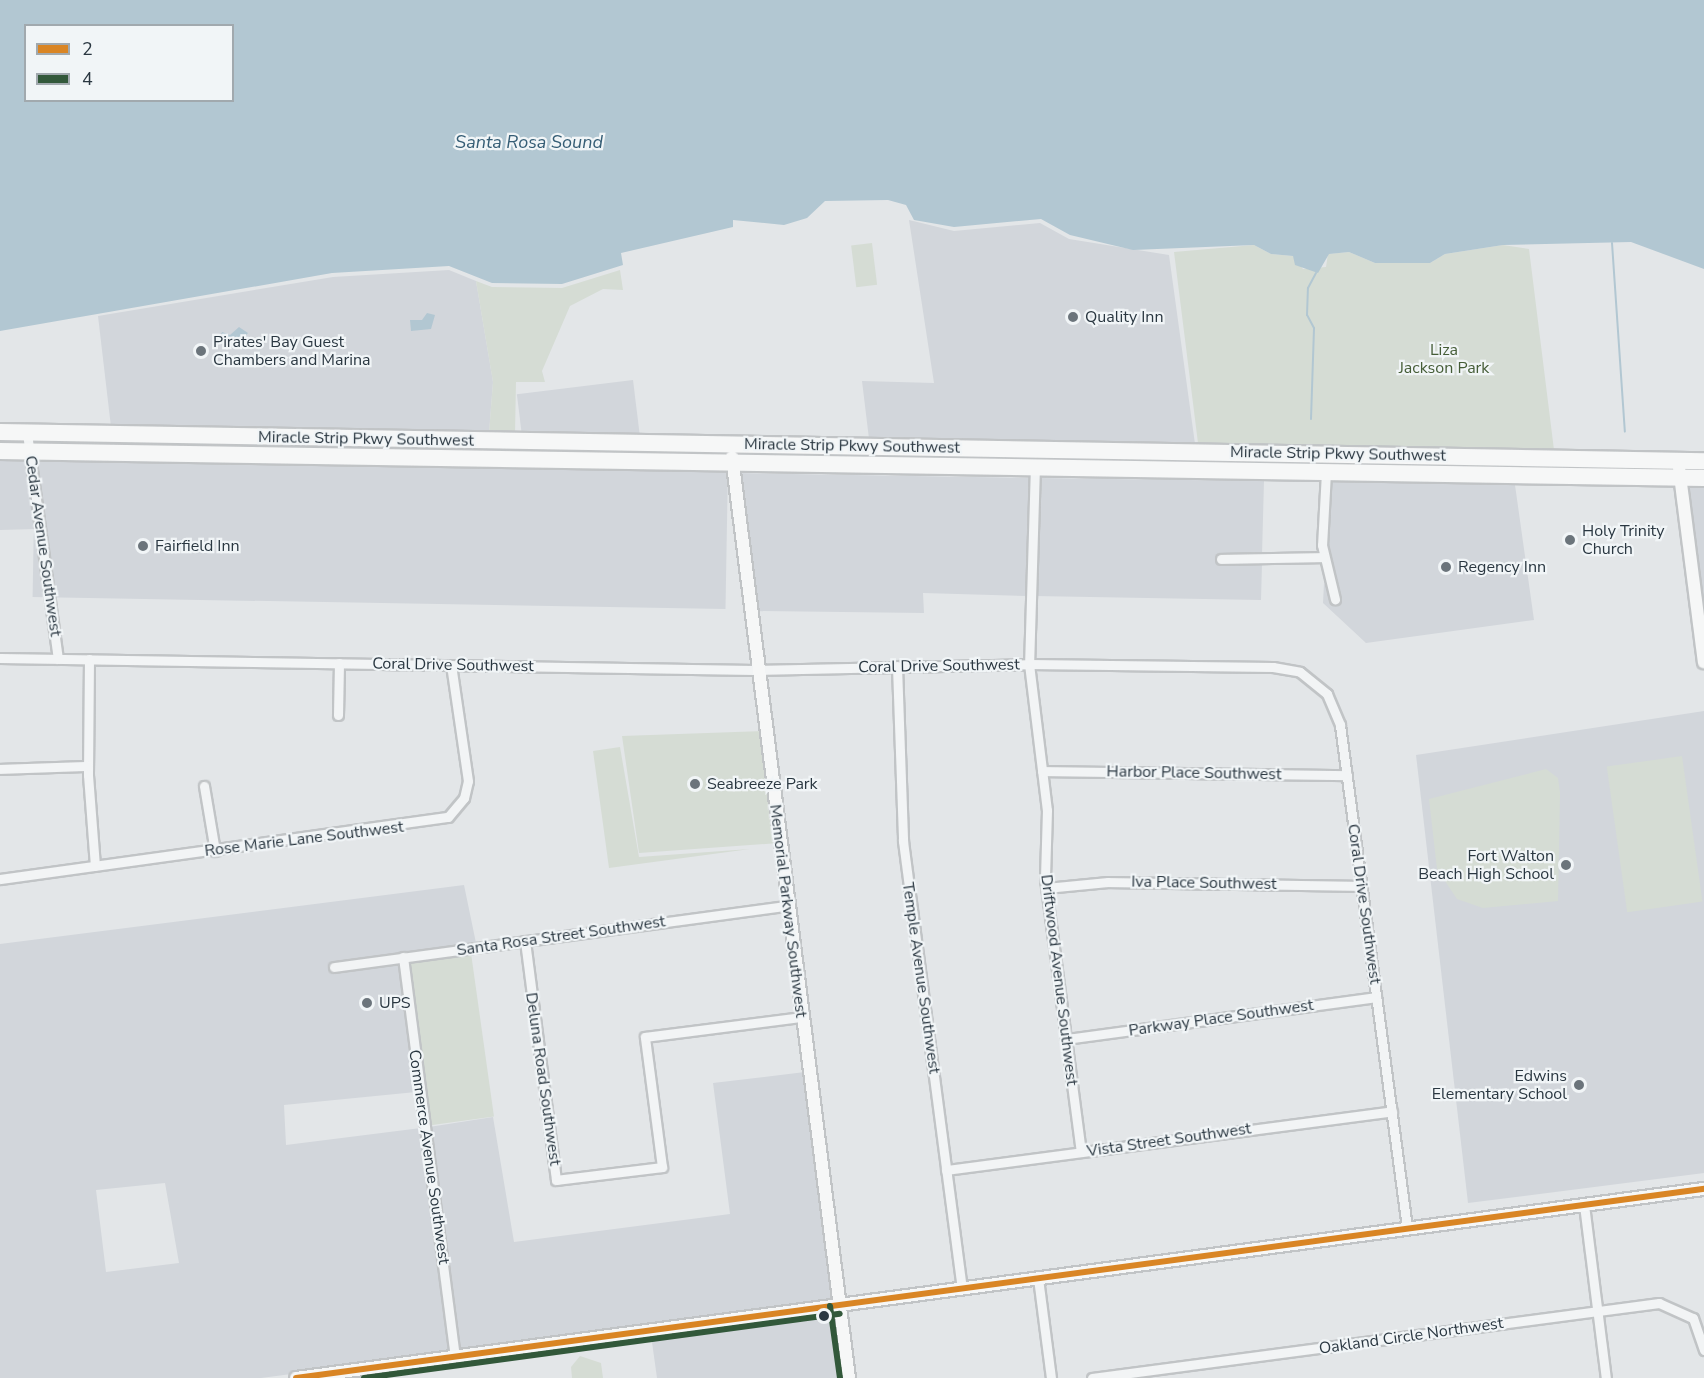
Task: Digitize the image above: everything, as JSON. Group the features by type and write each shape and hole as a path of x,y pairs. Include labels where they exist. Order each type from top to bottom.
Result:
{"highway":[{"name":"Miracle Strip Pkwy Southwest","path":"0,432 1704,461"},
{"name":"Miracle Strip Pkwy Southwest","path":"0,451 1704,478"}],"street":[{"name":"Cedar Avenue Southwest","path":"27,433 58,659"},
{"name":"Memorial Parkway Southwest","path":"732,445 732,463 756,669 849,1378"},
{"name":"Driftwood Avenue Southwest","path":"1036,448 1029,663 1042,771 1046,888 1082,1152"},
{"path":"1678,460 1704,662"},
{"path":"1326,472 1324,557 1335,599"},
{"path":"1221,559 1324,557"},
{"name":"Coral Drive Southwest","path":"0,658 756,669 1029,663 1274,667 1300,672 1322,687 1337,711 1407,1228"},
{"path":"89,659 88,766 95,866"},
{"path":"338,715 339,663"},
{"name":"Rose Marie Lane Southwest","path":"0,879 424,824 455,811 468,781 451,665"},
{"name":"Temple Avenue Southwest","path":"897,666 903,841 962,1288"},
{"path":"0,769 88,766"},
{"name":"Harbor Place Southwest","path":"1042,771 1347,775"},
{"path":"204,786 215,851"},
{"name":"Iva Place Southwest","path":"1046,888 1108,882 1362,886"},
{"name":"Santa Rosa Street Southwest","path":"334,967 787,906"},
{"name":"Deluna Road Southwest","path":"525,941 556,1180 662,1167 645,1037 802,1017"},
{"name":"Commerce Avenue Southwest","path":"403,957 455,1357"},
{"name":"Parkway Place Southwest","path":"1066,1039 1377,997"},
{"name":"Vista Street Southwest","path":"946,1170 1392,1111"},
{"path":"296,1378 1704,1189"},
{"path":"1584,1205 1606,1378"},
{"path":"1038,1278 1051,1378"},
{"name":"Oakland Circle Northwest","path":"1092,1378 1152,1374 1598,1311 1674,1305 1696,1323 1704,1350"}],"shaded area":[{"path":"909,220 954,231 1040,223 1069,239 1169,255 1195,444 869,439 862,381 934,383"},
{"path":"449,270 476,281 493,382 489,433 111,427 98,316 333,277"},
{"path":"633,380 640,436 524,450 517,394"},
{"path":"0,458 27,459 36,529 0,530"},
{"path":"35,459 728,471 725,609 33,597"},
{"path":"736,473 1030,478 1026,596 923,593 924,613 752,611"},
{"path":"1038,478 1264,481 1262,555 1217,554 1218,563 1262,564 1261,600 1034,596"},
{"path":"1330,482 1515,485 1534,620 1366,643 1323,603 1324,583 1335,605 1341,599 1326,542"},
{"path":"1685,488 1704,488 1704,600 1700,600"},
{"path":"1704,711 1704,1173 1468,1203 1416,755"},
{"path":"464,885 476,943 329,963 331,972 399,962 416,1092 284,1105 286,1145 421,1128 451,1353 261,1378 0,1378 0,944","holes":["165,1183 179,1263 106,1272 96,1190"]},
{"path":"805,1072 834,1301 459,1352 429,1127 493,1117 514,1242 730,1214 713,1083"},
{"path":"836,1310 845,1378 657,1378 651,1335"}],"green space":[{"path":"872,243 877,285 856,287 851,246"},
{"name":"Liza Jackson Park","path":"1254,245 1271,254 1293,256 1303,269 1326,267 1328,254 1349,252 1375,263 1430,263 1445,254 1503,245 1529,249 1555,458 1199,451 1174,252"},
{"path":"620,270 623,290 603,289 570,306 542,371 545,382 516,382 515,434 489,433 493,382 476,281 492,287 562,288"},
{"name":"Seabreeze Park","path":"765,731 779,843 639,853 622,736"},
{"path":"620,747 639,857 750,849 609,868 593,751"},
{"path":"1682,756 1702,902 1627,912 1607,767"},
{"path":"1546,769 1558,778 1560,793 1558,901 1483,908 1457,899 1437,869 1429,799"},
{"path":"471,953 494,1116 431,1125 408,962"},
{"path":"580,1356 601,1363 603,1378 572,1378 571,1367"}],"water":[{"name":"Santa Rosa Sound","path":"0,0 1704,0 1704,269 1631,242 1503,245 1445,254 1430,263 1375,263 1349,252 1329,254 1318,273 1295,265 1293,256 1271,254 1254,245 1133,250 1070,235 1041,219 954,227 914,220 906,205 888,200 825,201 807,218 784,225 733,220 733,227 621,253 623,265 562,284 492,283 449,266 332,273 0,331"},
{"path":"427,313 435,315 431,329 411,331 410,320 422,320"},
{"path":"239,327 248,333 238,345 219,340 222,332 230,335"}],"waterway":[{"path":"1612,243 1625,432"},
{"path":"1311,419 1314,328 1307,315 1308,288 1316,273"}],"transit line":[{"name":"2","path":"296,1378 1704,1189"},
{"name":"4","path":"830,1306 840,1378"},
{"name":"4","path":"364,1378 840,1314"}],"place":[{"name":"Quality Inn","path":"1073,317"},
{"name":"Pirates' Bay Guest Chambers and Marina","path":"201,351"},
{"name":"Holy Trinity Church","path":"1570,540"},
{"name":"Fairfield Inn","path":"143,546"},
{"name":"Regency Inn","path":"1446,567"},
{"name":"Seabreeze Park","path":"695,784"},
{"name":"Fort Walton Beach High School","path":"1566,865"},
{"name":"UPS","path":"367,1003"},
{"name":"Edwins Elementary School","path":"1579,1085"}]}
